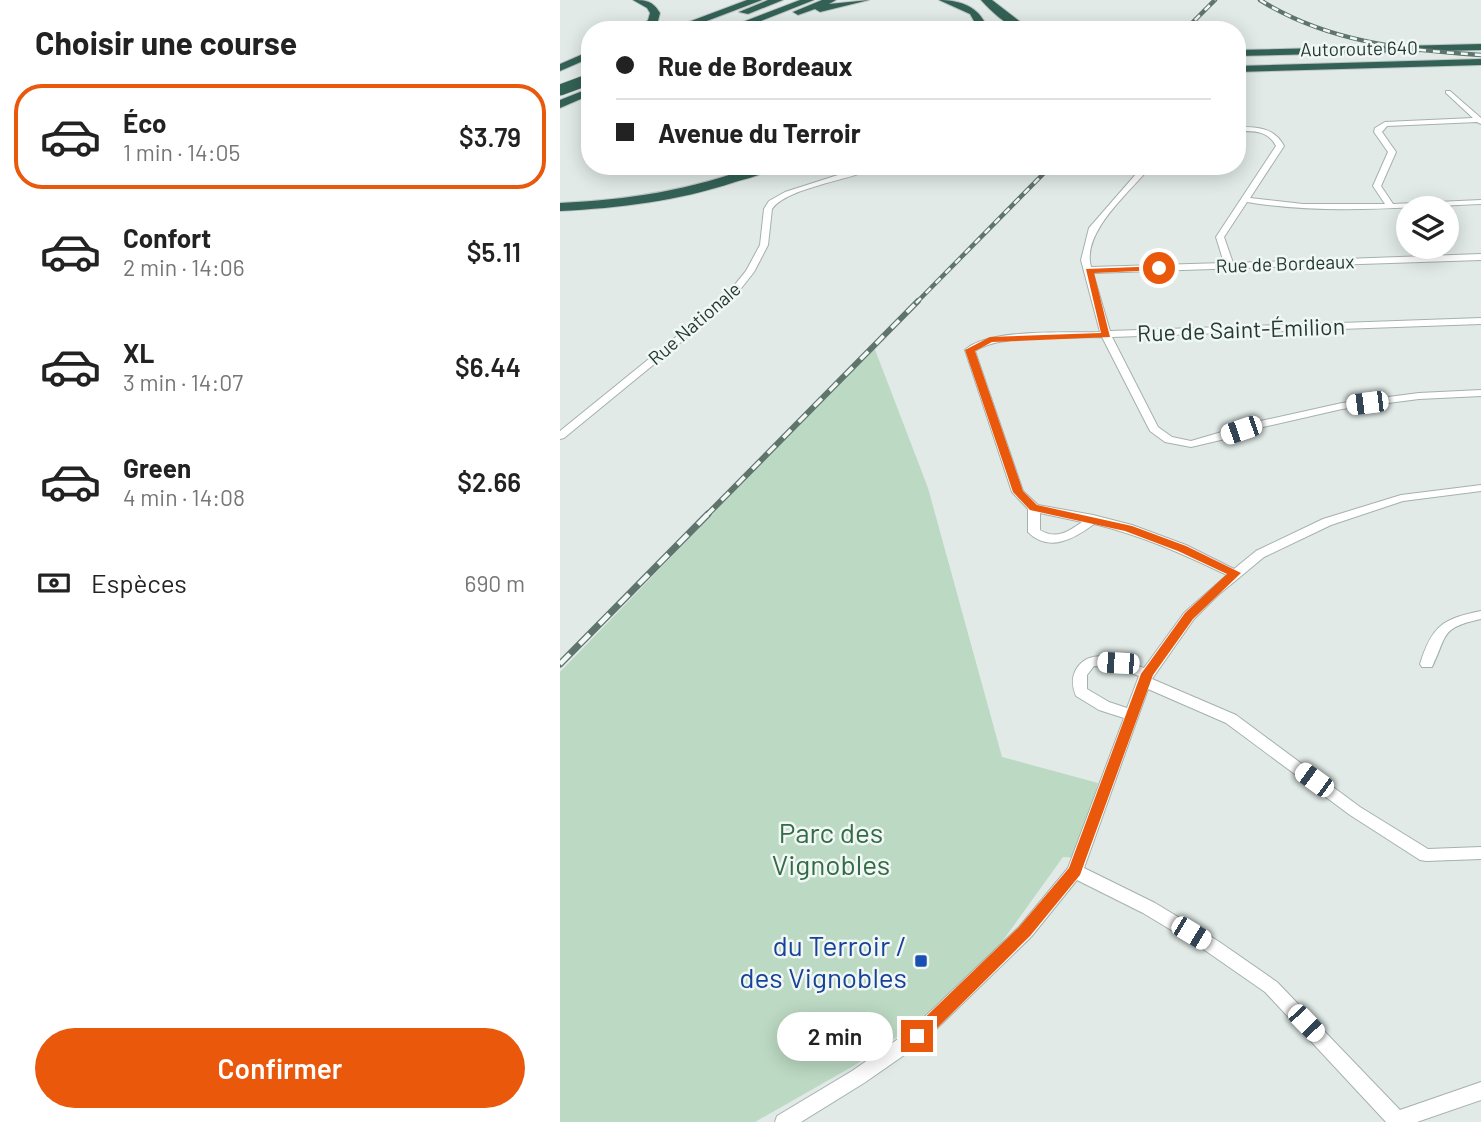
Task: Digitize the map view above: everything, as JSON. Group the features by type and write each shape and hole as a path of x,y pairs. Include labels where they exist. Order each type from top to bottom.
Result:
{"highway":[{"path":"638,0 651,6 655,13 653,21"},
{"path":"698,21 757,0"},
{"path":"720,21 778,0"},
{"path":"752,21 809,0"},
{"path":"774,21 831,0"},
{"path":"787,16 864,0"},
{"path":"944,0 974,12 979,21"},
{"path":"986,0 1011,21"},
{"path":"1246,47 1481,44"},
{"name":"Autoroute 640","path":"1246,53 1481,44"},
{"name":"Autoroute 640","path":"1246,69 1481,62"},
{"path":"560,68 581,63"},
{"path":"560,78 581,65"},
{"path":"560,88 581,82"},
{"path":"560,88 581,91"},
{"path":"560,102 581,93"},
{"path":"560,194 614,191 693,175"},
{"path":"560,207 620,203 676,194 745,175"}],"street":[{"path":"1448,92 1480,121"},
{"path":"1390,206 1377,186 1392,152 1378,132 1379,128 1385,124 1480,121"},
{"path":"1229,265 1220,237 1280,146 1277,138 1267,130 1246,130"},
{"name":"Rue Nationale","path":"560,436 736,289 762,251 766,239 768,209 772,202 788,194 847,175"},
{"path":"1139,175 1093,228 1085,260 1106,335 1154,429 1168,439 1191,444 1260,424 1342,406 1481,393"},
{"path":"1244,199 1283,207 1481,202"},
{"name":"Rue de Bordeaux","path":"1089,271 1481,257"},
{"name":"Rue de Saint-Émilion","path":"1034,508 1018,492 970,350 990,340 1481,321"},
{"path":"784,1122 858,1077 917,1036 1024,932 1075,871 1147,678 1189,616 1235,573 1259,554 1327,522 1401,498 1479,491"},
{"path":"1093,519 1064,539 1052,542 1034,532 1032,521 1034,508 1093,519 1128,528 1182,548 1235,573"},
{"path":"1427,664 1435,635 1456,620 1481,615"},
{"path":"1132,715 1104,706 1081,692 1077,680 1081,670 1091,661 1118,663 1231,719 1355,811 1426,855 1481,853"},
{"path":"1075,871 1149,908 1212,946 1271,987 1398,1121 1481,1091"}],"green space":[{"name":"Parc des Vignobles","path":"874,347 928,488 1002,757 1098,783 1078,858 1063,857 968,989 855,1065 755,1122 560,1122 560,672"}],"railway":[{"path":"1194,21 1215,0"},
{"path":"1260,0 1312,26 1339,35 1423,50 1481,55"},
{"path":"916,303 1042,175"},
{"path":"706,516 918,301"},
{"path":"560,664 708,514"}],"place":[{"name":"du Terroir / des Vignobles","path":"921,961"}],"route":[{"path":"917,1036 1024,932 1075,871 1147,674 1189,616 1235,573 1182,548 1128,528 1034,508 1018,492 970,350 980,343 1003,338 1106,335 1089,271 1159,268"}]}
